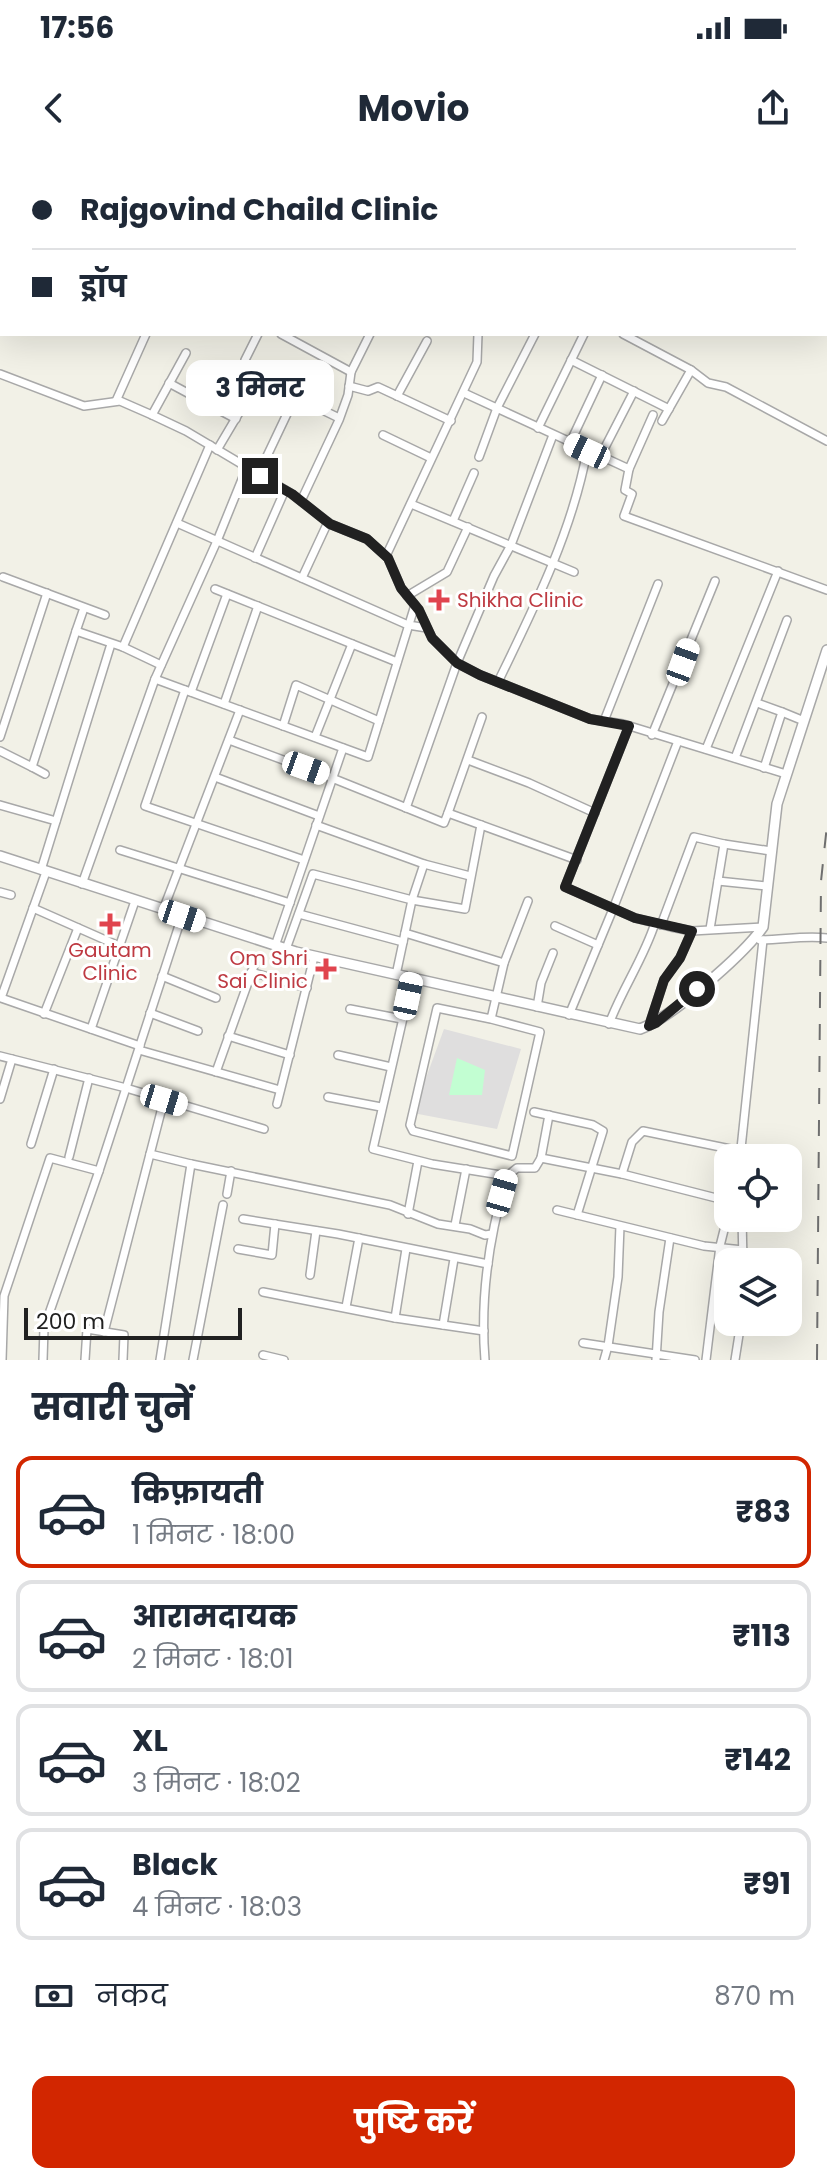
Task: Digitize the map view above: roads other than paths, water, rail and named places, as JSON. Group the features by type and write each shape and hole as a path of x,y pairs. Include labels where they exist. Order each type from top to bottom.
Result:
{"street":[{"path":"116,401 145,336"},
{"path":"245,360 257,336"},
{"path":"285,336 351,372"},
{"path":"301,501 339,418 351,372 369,336"},
{"path":"386,556 477,362 478,336"},
{"path":"479,457 497,408 534,336"},
{"path":"538,428 583,336"},
{"path":"627,336 691,370 708,383 726,387 827,441"},
{"path":"397,396 427,341"},
{"path":"152,415 186,353"},
{"path":"571,360 669,409"},
{"path":"662,421 691,370"},
{"path":"0,374 84,406 116,401 152,415 285,490 328,522 367,539 386,556 432,638 457,663 590,719 629,726 786,774"},
{"path":"570,443 602,375"},
{"path":"123,647 177,523 214,448 236,419 259,379 339,418"},
{"path":"169,383 236,419"},
{"path":"349,386 368,391 378,387 451,421"},
{"path":"600,457 634,391"},
{"path":"464,393 629,469"},
{"path":"258,475 295,397"},
{"path":"653,415 629,469 625,490 632,494 624,516 827,590"},
{"path":"383,435 431,458"},
{"path":"406,808 457,663 494,576 511,545 553,435"},
{"path":"498,682 525,628 552,562 575,499 587,451"},
{"path":"82,884 155,679 247,467"},
{"path":"453,521 474,473"},
{"path":"255,558 285,490"},
{"path":"411,504 574,572"},
{"path":"302,578 328,522"},
{"path":"177,523 408,625 427,628"},
{"path":"407,596 447,572 468,527"},
{"path":"706,749 778,571"},
{"path":"3,577 105,615"},
{"path":"652,735 715,581"},
{"path":"604,721 658,584"},
{"path":"215,589 397,662"},
{"path":"0,737 47,593"},
{"path":"227,594 145,806 304,860"},
{"path":"155,679 368,757 415,605"},
{"path":"224,704 258,606"},
{"path":"32,767 84,608"},
{"path":"735,758 787,620"},
{"path":"76,631 123,647 161,665"},
{"path":"111,644 56,821 33,908 1,998 139,1048 280,1090"},
{"path":"315,737 352,644"},
{"path":"741,1144 758,940 763,927 777,804 827,650"},
{"path":"283,726 296,685 379,721"},
{"path":"760,704 804,721"},
{"path":"163,910 240,710"},
{"path":"764,768 782,712"},
{"path":"229,740 444,823 482,717"},
{"path":"629,726 566,883 567,890 658,924 692,931 763,927"},
{"path":"569,1015 678,741"},
{"path":"275,946 343,748"},
{"path":"0,751 45,774"},
{"path":"468,760 595,813"},
{"path":"215,777 424,864 470,876"},
{"path":"0,805 56,821"},
{"path":"448,813 577,860"},
{"path":"286,949 313,874 412,900 465,909 481,825"},
{"path":"609,1024 658,924 694,837 771,851"},
{"path":"710,929 724,844"},
{"path":"120,850 290,903"},
{"path":"0,856 314,957 640,1029 656,1023 758,940 808,936 827,938"},
{"path":"396,975 412,900 424,864"},
{"path":"718,881 766,886"},
{"path":"0,892 11,895"},
{"path":"91,1029 135,901"},
{"path":"491,1019 504,963 528,901"},
{"path":"33,908 119,946"},
{"path":"299,914 504,963"},
{"path":"43,1360 44,1328 182,916"},
{"path":"555,926 598,945"},
{"path":"44,1014 78,928"},
{"path":"649,1026 664,980 680,958 692,931"},
{"path":"537,1007 541,983 553,953"},
{"path":"277,1104 314,957"},
{"path":"216,1072 255,963"},
{"path":"251,972 307,988"},
{"path":"162,976 216,998"},
{"path":"412,979 373,1149 418,1161 507,1176"},
{"path":"437,1008 491,1019 540,1032 512,1156 410,1129 437,1008"},
{"path":"350,1009 402,1019"},
{"path":"150,1013 198,1031"},
{"path":"228,1036 290,1055"},
{"path":"338,1055 391,1067"},
{"path":"0,1056 126,1088 264,1129"},
{"path":"0,1099 12,1059"},
{"path":"31,1144 54,1069"},
{"path":"69,1157 89,1078"},
{"path":"328,1097 381,1107"},
{"path":"104,1332 164,1100"},
{"path":"534,1112 593,1125 603,1131 577,1215"},
{"path":"485,1360 488,1264 492,1234 507,1176 517,1168 535,1168 541,1158 549,1115"},
{"path":"622,1174 632,1142 643,1131 714,1148"},
{"path":"150,1154 390,1205 438,1224 492,1234"},
{"path":"2,1360 4,1296 50,1158 99,1171"},
{"path":"541,1158 622,1174 714,1197"},
{"path":"408,1214 418,1161"},
{"path":"160,1360 191,1164"},
{"path":"455,1225 466,1169"},
{"path":"227,1194 231,1171"},
{"path":"193,1360 223,1205"},
{"path":"557,1210 714,1249"},
{"path":"243,1219 488,1264"},
{"path":"238,1249 272,1255 275,1224"},
{"path":"604,1360 618,1277 620,1226"},
{"path":"310,1275 316,1231"},
{"path":"346,1307 359,1238"},
{"path":"656,1358 670,1238"},
{"path":"395,1318 406,1249"},
{"path":"443,1325 454,1259"},
{"path":"263,1292 395,1318 484,1331"},
{"path":"706,1360 714,1297"},
{"path":"85,1360 87,1329 124,1335 123,1360"},
{"path":"735,1360 739,1336"},
{"path":"583,1343 656,1358 695,1360"},
{"path":"263,1355 284,1360"}],"railway":[{"path":"817,1360 821,881 827,825"}],"place":[{"name":"Shikha Clinic","path":"439,600"},
{"name":"Gautam Clinic","path":"110,924"},
{"name":"Om Shri Sai Clinic","path":"326,969"}]}
